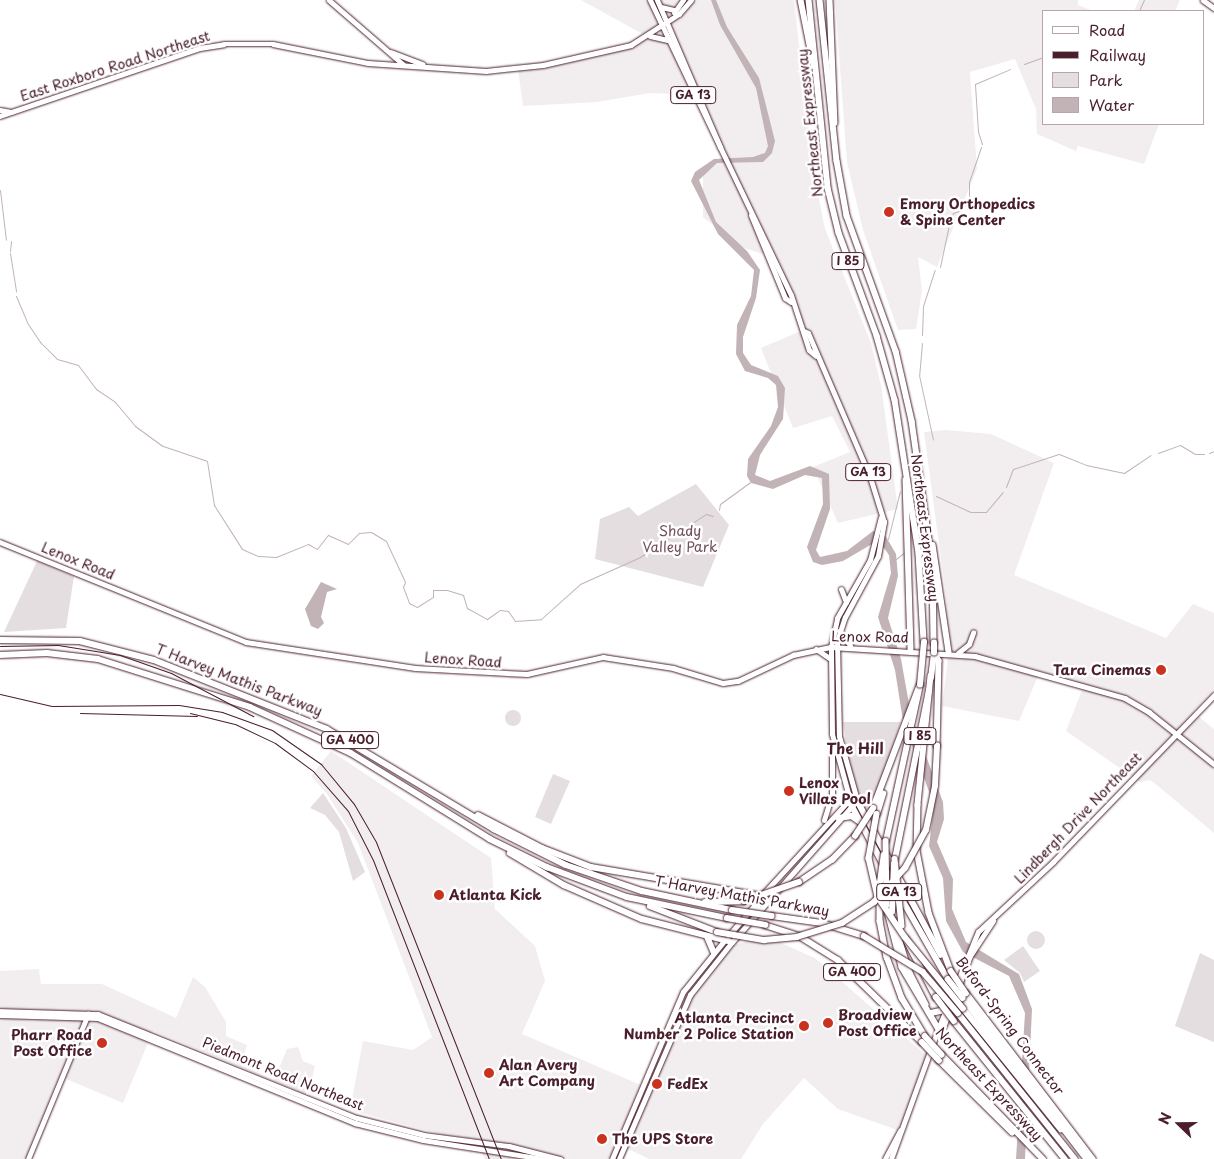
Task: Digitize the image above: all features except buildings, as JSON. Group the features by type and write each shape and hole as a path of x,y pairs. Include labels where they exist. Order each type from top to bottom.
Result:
{"highway":[{"path":"801,0 809,56 816,69"},
{"name":"Northeast Expressway","path":"809,0 833,213 884,357 907,476 922,581 924,642 920,685 886,841 880,882 880,921 889,964 902,998 925,1036 940,1057 1010,1124 1043,1159"},
{"name":"Northeast Expressway","path":"820,0 834,130 847,216 902,374 928,527 934,582 934,652 931,676 896,859 902,926 919,970 936,997 1065,1159"},
{"path":"830,0 835,61 834,130"},
{"path":"907,476 910,649"},
{"path":"928,527 942,591 949,652"},
{"name":"T Harvey Mathis Parkway","path":"0,640 80,641 154,660 313,722 430,789 494,829 559,862 612,882 680,900 732,910 822,923 864,936 914,965 958,1013 1074,1159"},
{"path":"627,897 717,932 764,940 814,933 861,912 900,876 922,838 933,799 939,661 934,652"},
{"name":"T Harvey Mathis Parkway","path":"0,655 47,653 98,659 265,713 365,761 490,839 562,874 627,897 765,924 801,937 838,960 922,1042 940,1057 1012,1131 1019,1135"},
{"path":"931,676 918,805 918,851 923,889 952,972"},
{"path":"920,685 912,697 877,814 869,858 878,898 904,937 1012,1069 1039,1098"},
{"path":"680,900 744,900 799,882 832,860 855,836 873,808 890,768"},
{"path":"430,789 523,839 580,864 762,896"},
{"name":"Buford-Spring Connector","path":"853,800 860,822 948,979 1014,1054 1092,1159"},
{"name":"Buford-Spring Connector","path":"853,800 964,996 1086,1159"},
{"path":"838,818 852,816 860,822"},
{"path":"490,839 575,890 651,922 708,938 732,942"},
{"path":"886,841 887,904 902,967 940,1030"},
{"path":"896,859 891,872 892,912 910,974 940,1030"},
{"path":"747,893 757,902 758,912"},
{"path":"708,938 714,952"},
{"path":"931,1013 945,1010"}],"main road":[{"path":"330,0 384,49 406,65"},
{"name":"GA 13","path":"650,0 751,215 782,292 791,302 811,354 816,356 876,490 884,526 873,561 845,616 834,646 839,736 853,800"},
{"name":"GA 13","path":"657,0 720,147"},
{"path":"674,13 684,0"},
{"path":"674,13 691,0"},
{"path":"1203,0 1214,8"},
{"path":"660,6 674,13"},
{"name":"East Roxboro Road Northeast","path":"0,116 200,48 224,44 273,44 368,63 486,71 543,65 610,52 650,36 668,22 674,13"},
{"path":"650,36 668,41"},
{"path":"384,49 432,67"},
{"path":"0,110 11,112"},
{"name":"GA 13","path":"853,800 832,734 831,660 837,618 851,593 873,561 881,517"},
{"name":"Lenox Road","path":"0,542 246,642 391,665 527,674 603,658 673,668 723,683 816,649 834,646 850,645 958,653 1115,694 1143,708 1214,764"},
{"path":"841,589 846,602"},
{"path":"845,616 852,600 851,593 860,589"},
{"path":"839,631 850,645"},
{"path":"958,653 969,644 972,633"},
{"path":"816,649 831,660"},
{"name":"Lindbergh Drive Northeast","path":"940,1030 945,1010 965,958 995,917 1214,695"},
{"path":"820,829 832,794 832,734"},
{"path":"619,1159 690,995 732,942 853,800"},
{"path":"612,1159 683,992 714,952 820,829 853,800"},
{"name":"Lindbergh Drive Northeast","path":"892,1159 900,1131 975,942"},
{"name":"Piedmont Road Northeast","path":"0,1011 88,1014 108,1017 356,1117 424,1135 509,1146 560,1159"},
{"path":"28,1159 88,1014"},
{"name":"Piedmont Road Northeast","path":"0,1015 88,1014 107,1020 355,1123 423,1140 545,1159"},
{"path":"885,1159 900,1131"}],"shaded area":[{"path":"581,0 794,0 813,169 825,229 871,343 881,385 898,509 838,523 813,467 850,452 832,416 793,428 761,348 803,330 769,256 741,247 703,217 703,166 725,159 694,95 650,93 597,102 523,106 518,69 567,63 633,47 648,37"},
{"path":"835,0 1078,0 1078,5 1090,10 1042,10 1042,125 1159,125 1144,164 1078,146 1076,151 1037,134 1036,109 1015,59 970,72 977,169 937,267 918,257 922,291 916,329 898,330 863,230 847,162"},
{"path":"1139,0 1180,0 1175,10 1134,10"},
{"path":"946,430 991,434 1054,463 1014,575 1166,638 1193,604 1214,613 1214,691 1193,712 1214,729 1214,833 1150,780 1140,782 1066,731 1084,685 1040,671 1019,721 942,706 949,651 946,597 924,432"},
{"path":"331,751 491,858 495,909 535,946 545,981 522,1034 643,1086 671,1019 714,951 765,936 815,958 930,1059 903,1132 838,1109 804,1078 763,1124 741,1159 649,1159 628,1149 624,1159 485,1159 476,1139 443,1135 350,1110 363,1041 413,1050 432,1037 358,843 327,794 311,776"},
{"path":"39,969 41,984 102,984 176,1018 193,977 205,987 226,1022 226,1036 247,1045 241,1065 274,1080 287,1049 298,1047 303,1061 315,1066 308,1095 153,1031 123,1103 64,1078 29,1159 0,1159 0,971"}],"green space":[{"name":"Shady Valley Park","path":"696,484 729,525 703,587 595,559 600,519 629,507 638,516"},
{"path":"37,561 74,576 66,628 4,632"},
{"path":"510,710 516,710 521,715 519,724 510,726 505,721 505,715"},
{"path":"843,722 901,722 878,790 865,811 849,766"},
{"path":"553,774 570,781 551,824 535,817"},
{"path":"323,793 346,828 365,872 353,881 339,832 325,815 310,808"},
{"path":"1036,931 1042,934 1045,940 1042,946 1036,949 1030,946 1027,940 1030,934"},
{"path":"1023,946 1040,971 1024,982 1020,973 1004,960"},
{"path":"1200,953 1214,960 1214,1042 1175,1026"}],"water":[{"path":"711,0 716,0 727,27 759,78 775,141 772,153 763,162 717,163 699,180 716,222 747,251 760,270 756,298 743,337 743,353 751,365 778,376 785,388 783,419 760,455 755,475 770,481 810,466 829,474 830,509 816,550 820,557 847,551 873,531 885,535 896,554 898,576 888,618 901,659 911,715 943,802 944,819 937,842 953,879 952,909 966,942 1019,974 1032,1009 1025,1159 1016,1159 1025,1013 1009,976 963,952 946,921 943,878 929,846 934,805 903,721 895,670 878,617 891,573 889,555 884,548 872,544 843,561 822,565 813,562 807,547 823,504 822,478 805,475 773,489 751,483 747,476 748,459 771,426 778,407 776,385 768,378 745,371 736,354 737,325 751,296 754,270 718,234 691,181 695,172 714,159 753,157 765,153 768,146 756,88 720,25"},
{"path":"321,582 337,589 327,592 321,617 324,623 318,629 311,626 305,609"}],"waterway":[{"path":"1139,10 1144,0"},
{"path":"1024,64 1042,57"},
{"path":"982,144 978,132 975,84 1010,69"},
{"path":"940,267 953,213 962,210 969,199 969,182 981,147"},
{"path":"0,190 6,240"},
{"path":"10,251 11,241"},
{"path":"10,253 16,292"},
{"path":"922,335 923,306 935,270"},
{"path":"16,296 28,324 40,342 57,359 78,365 96,389 115,402 135,426 163,446 207,461 214,505 242,549 258,556 276,557 308,544 317,549 328,535 348,544 359,533 371,532 386,541 405,582 403,587 409,603 417,607 433,597 433,590 447,590 463,595 467,608 487,619 500,610 508,611 515,621 541,619 580,584 640,557 706,514 713,516"},
{"path":"922,343 919,375 933,440"},
{"path":"1158,453 1180,445 1195,454 1204,454"},
{"path":"1209,453 1214,451"},
{"path":"1006,487 1013,469 1059,454 1086,465 1124,473 1151,455"},
{"path":"719,510 720,504 750,482"},
{"path":"888,539 900,491"},
{"path":"936,496 971,512 986,512 1003,492"},
{"path":"896,559 905,552"}],"railway":[{"path":"0,646 58,645 120,655 171,673 253,716"},
{"path":"0,694 52,706 179,705 222,712 272,730 321,764 354,804 376,842 501,1159"},
{"path":"80,713 197,716"},
{"path":"190,713 235,724 275,743 313,771 348,811 373,860 489,1159"}],"place":[{"name":"Emory Orthopedics & Spine Center","path":"889,212"},
{"name":"Tara Cinemas","path":"1161,670"},
{"name":"Lenox Villas Pool","path":"789,791"},
{"name":"Atlanta Kick","path":"439,895"},
{"name":"Broadview Post Office","path":"828,1023"},
{"name":"Atlanta Precinct Number 2 Police Station","path":"804,1026"},
{"name":"Pharr Road Post Office","path":"102,1043"},
{"name":"Alan Avery Art Company","path":"489,1073"},
{"name":"FedEx","path":"657,1084"},
{"name":"The UPS Store","path":"602,1139"}],"district":[{"name":"The Hill","path":"855,748"}]}
